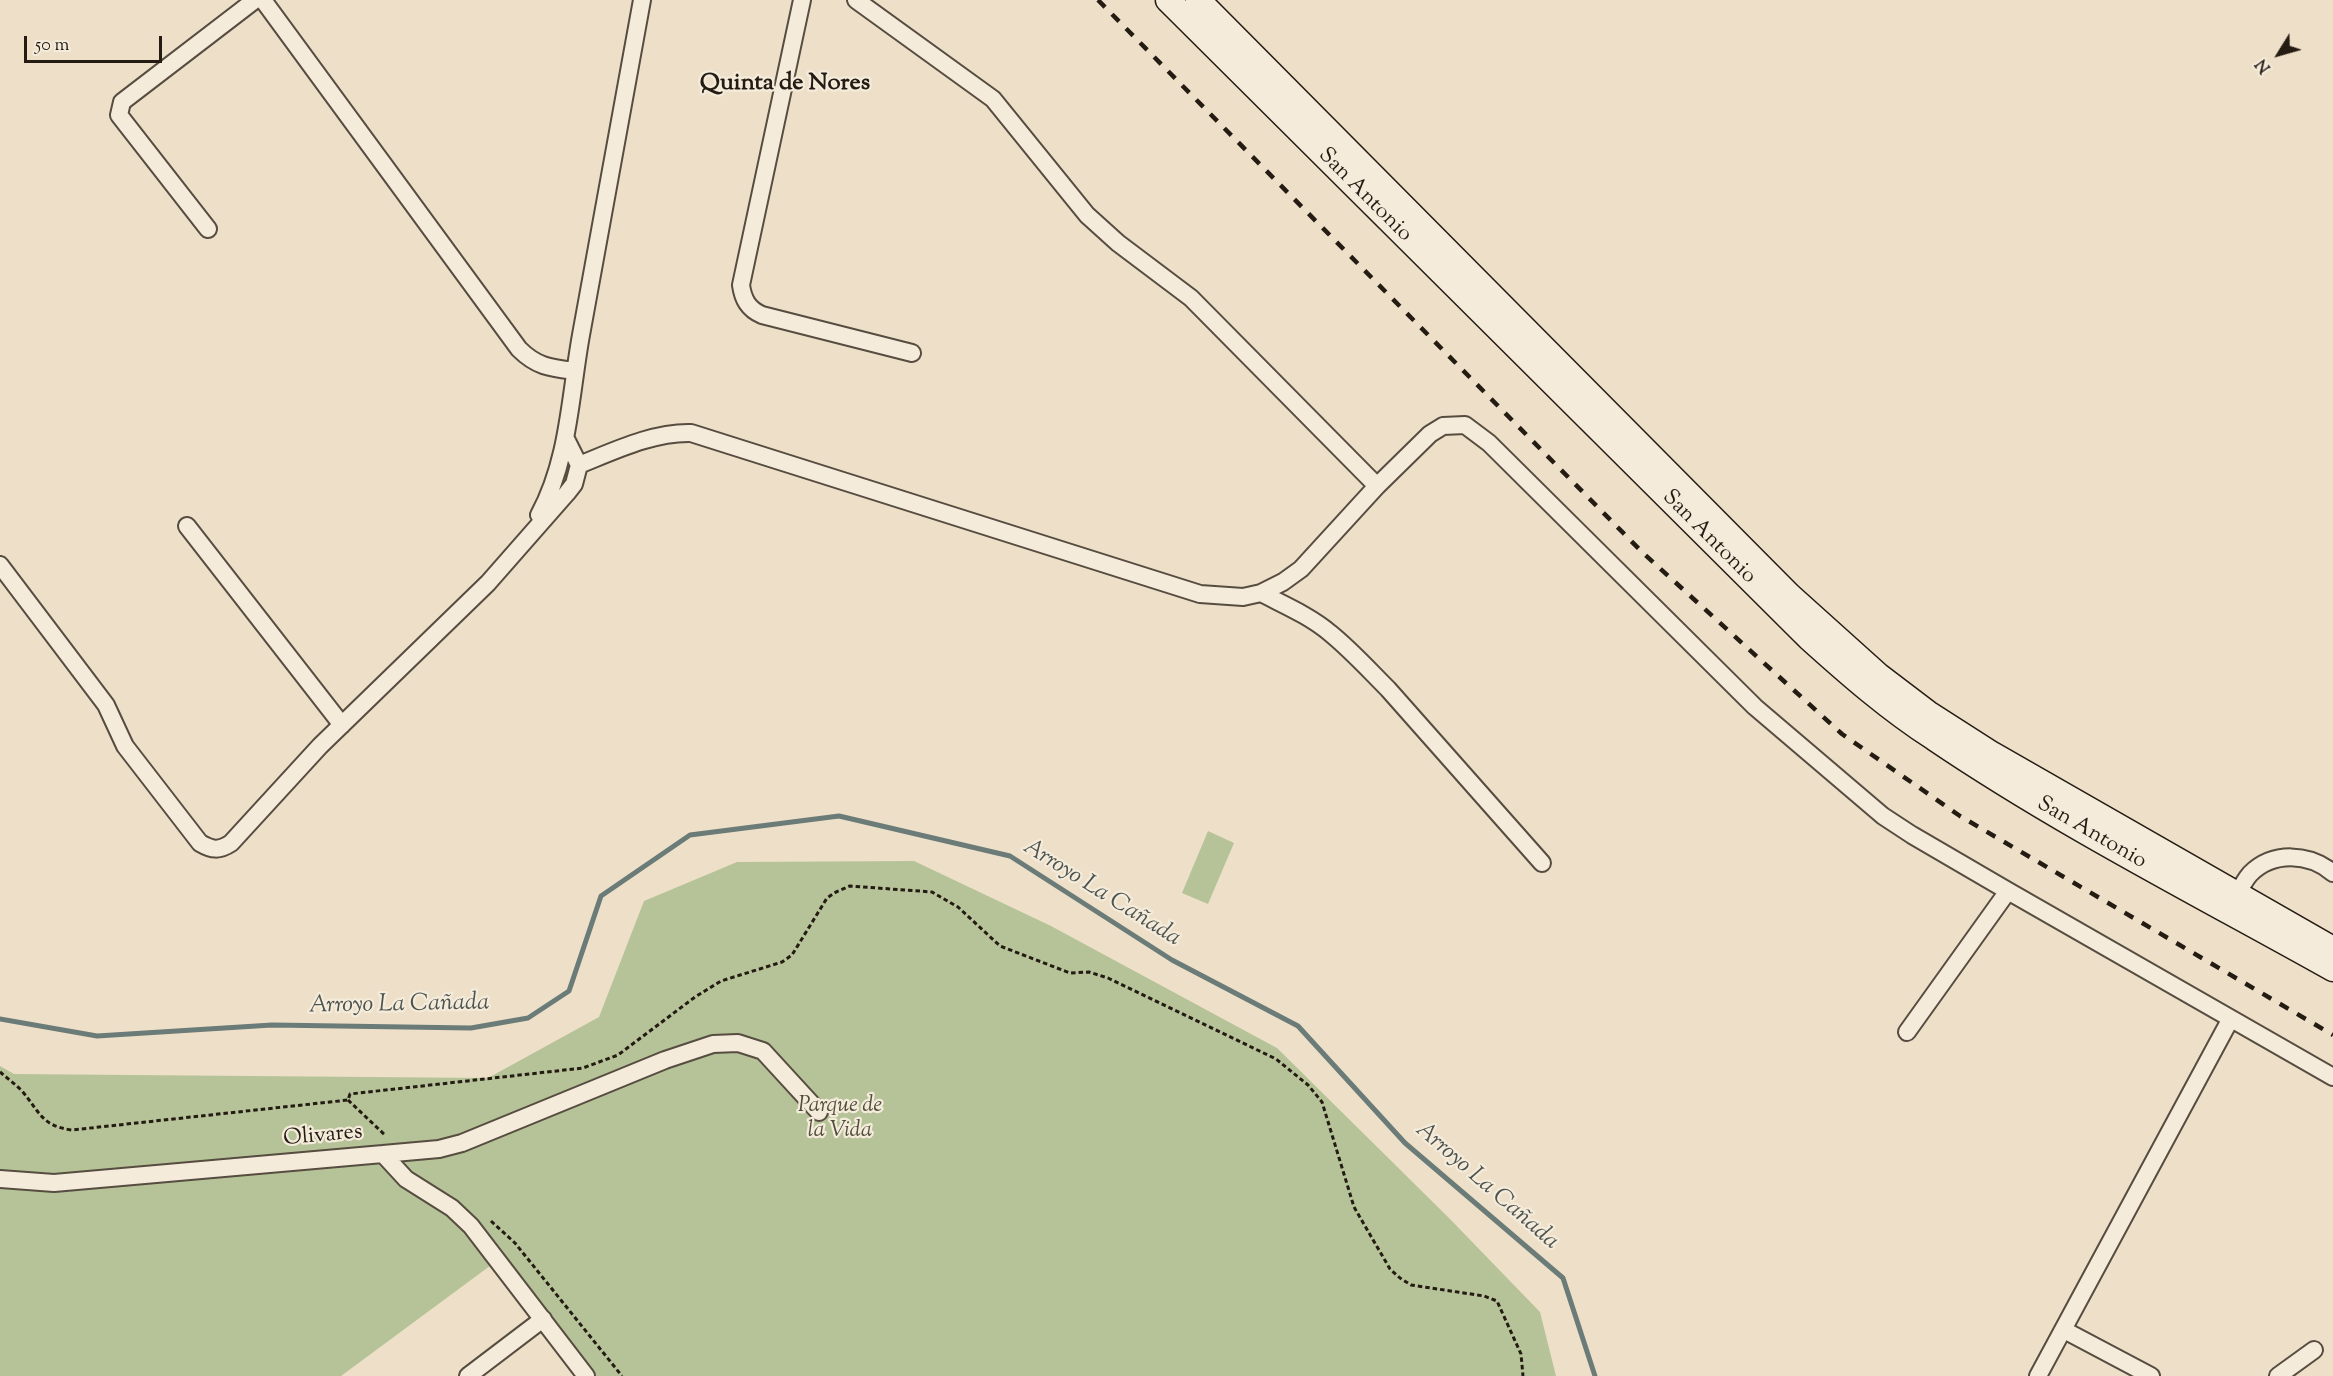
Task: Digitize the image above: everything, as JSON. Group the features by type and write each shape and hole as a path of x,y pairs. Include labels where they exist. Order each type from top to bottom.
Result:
{"main road":[{"name":"San Antonio","path":"1168,0 1801,630 1848,673 1932,737 1981,769 2233,903"},
{"name":"San Antonio","path":"1198,0 1789,595 1870,668 1928,713 1992,754 2332,962"}],"street":[{"path":"208,229 120,115 119,109 122,102 255,0"},
{"path":"263,0 519,349 530,360 544,367 575,371"},
{"path":"521,545 549,495 566,439 575,371 642,0"},
{"path":"802,0 741,285 742,294 745,302 762,315 912,353"},
{"path":"856,0 993,99 1093,221 1118,243 1191,298 1377,486"},
{"path":"579,465 659,436 674,432 691,433 1200,594 1243,597 1261,593 1301,569 1377,486 1430,434 1443,426 1465,425 1475,431 1755,707 1851,791 1912,836 2333,1077"},
{"path":"0,566 106,705 125,746 200,843 211,850 223,849 342,725 488,584 574,484 579,465 566,439"},
{"path":"187,525 342,725"},
{"path":"1261,593 1303,615 1329,632 1388,689 1542,862"},
{"path":"2233,903 2251,874 2273,860 2298,857 2329,864"},
{"path":"1906,1032 2008,891"},
{"path":"2038,1376 2230,1020"},
{"path":"383,1154 439,1149 462,1143 654,1064 713,1044 738,1043 764,1051 819,1112"},
{"name":"Olivares","path":"0,1179 54,1183 383,1154 406,1179 452,1208 471,1226 586,1376"},
{"path":"468,1376 543,1319"},
{"path":"2064,1330 2151,1376"},
{"path":"2278,1376 2314,1350"}],"path":[{"path":"0,1072 21,1090 39,1114 55,1128 72,1130 348,1100 350,1094 583,1068 618,1055 695,997 721,981 782,962 792,955 827,898 836,892 850,886 932,892 958,907 1000,946 1070,973 1089,972 1108,978 1276,1059 1308,1085 1322,1102 1354,1207 1374,1237 1390,1269 1411,1285 1484,1296 1497,1301 1521,1354 1523,1376"}],"green space":[{"path":"1208,831 1234,843 1208,904 1182,893"},
{"name":"Parque de la Vida","path":"914,861 1051,926 1277,1048 1449,1218 1540,1312 1556,1376 586,1376 498,1260 341,1376 0,1376 0,1066 14,1074 488,1078 599,1017 644,901 737,862"}],"waterway":[{"name":"Arroyo La Cañada","path":"0,1019 97,1036 272,1025 471,1028 528,1018 569,991 601,896 690,835 839,816 1010,856 1172,960 1298,1026 1405,1143 1563,1278 1595,1376"}],"railway":[{"path":"1098,0 1642,552 1842,734 1960,816 2333,1035"}],"district":[{"name":"Quinta de Nores","path":"785,85"}]}
